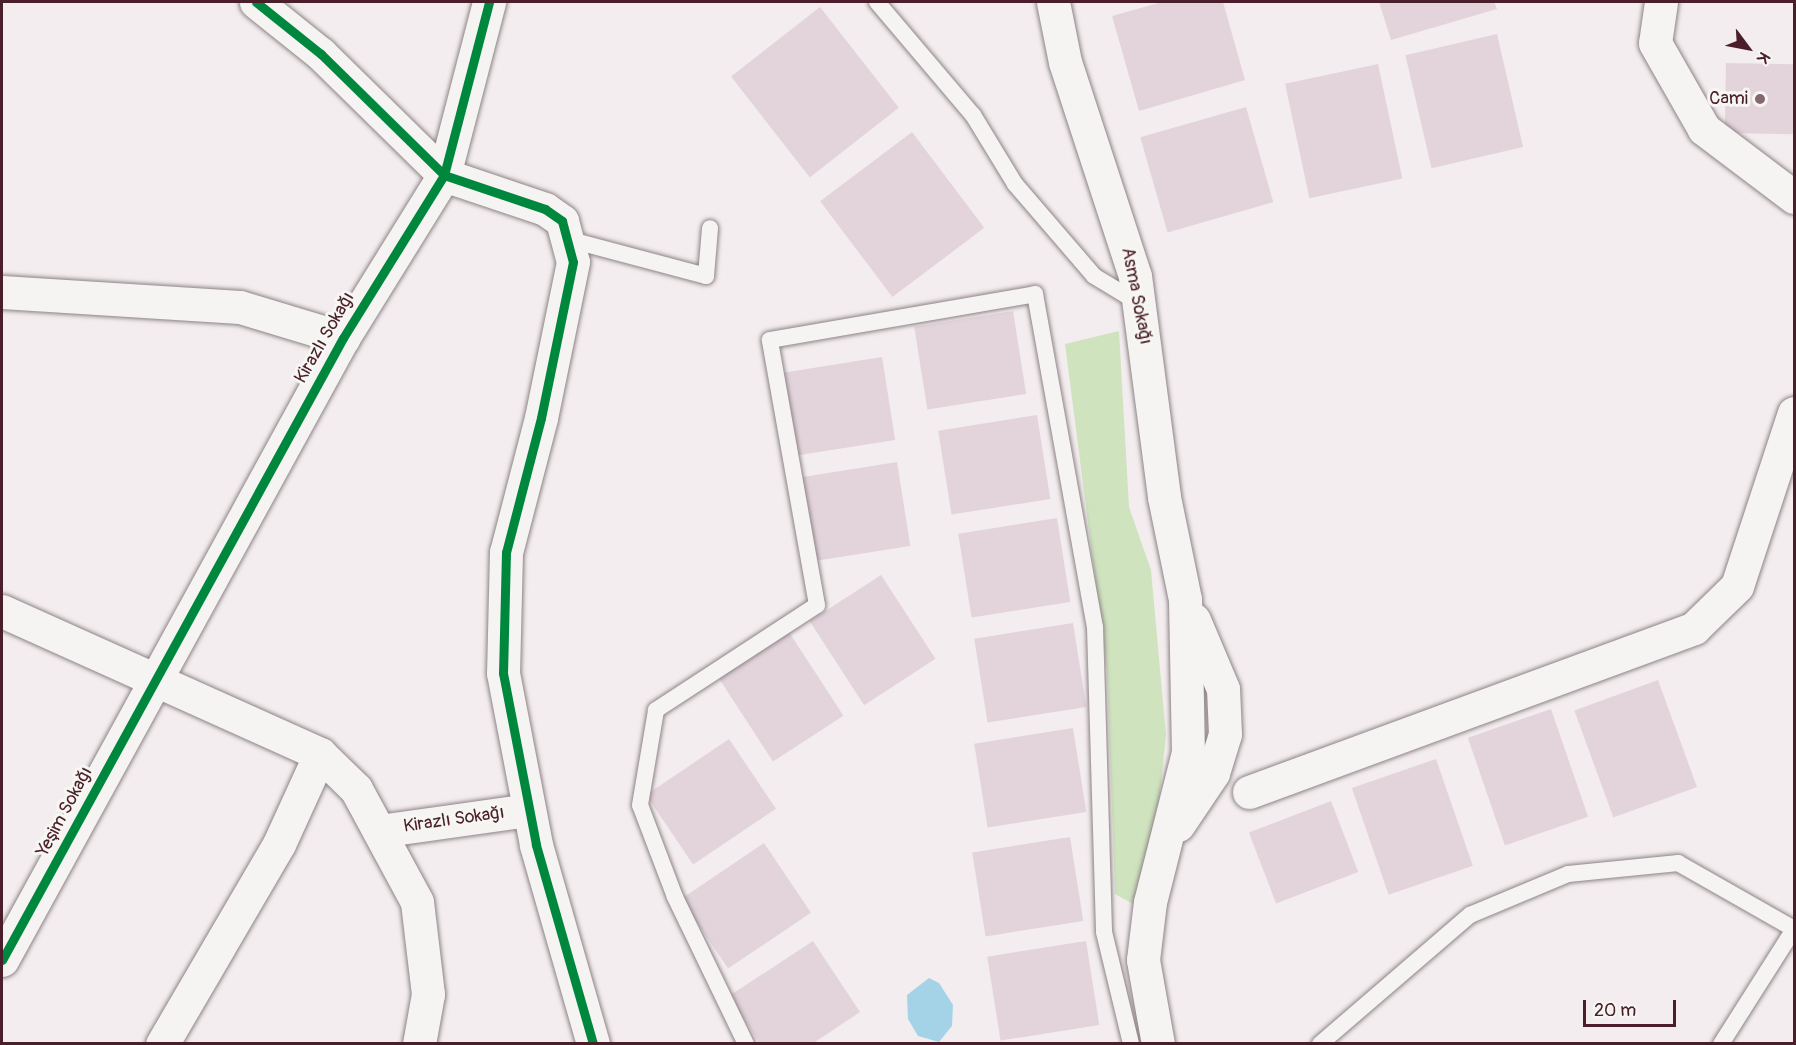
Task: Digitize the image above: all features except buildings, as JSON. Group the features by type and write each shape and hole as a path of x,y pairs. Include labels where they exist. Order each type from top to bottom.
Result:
{"street":[{"path":"255,2 321,54 444,175 545,209 562,221 573,262 563,320 506,552 503,673 529,810 593,1044"},
{"name":"Kirazlı Sokağı","path":"156,680 343,338 444,175 489,2"},
{"name":"Asma Sokağı","path":"1053,2 1065,62 1129,249 1140,303 1164,497 1185,599 1223,689 1225,734 1213,773 1171,834 1150,902 1144,949 1158,1044"},
{"path":"1661,2 1655,43 1704,129 1794,197"},
{"path":"2,292 240,307 343,338"},
{"path":"1249,792 1694,628 1737,586 1794,413"},
{"path":"2,611 320,754 356,789 417,902 428,994 419,1044"},
{"name":"Yeşim Sokağı","path":"2,960 156,680"},
{"path":"162,1044 279,844 320,754"},
{"name":"Kirazlı Sokağı","path":"379,831 529,810"}],"lane":[{"path":"877,2 973,115 1015,184 1094,276 1140,303"},
{"path":"567,239 706,276 710,228"},
{"path":"746,1044 675,897 640,805 656,710 817,604 770,340 1035,294 1095,627 1104,932 1131,1044"},
{"path":"1320,1044 1470,915 1568,874 1678,863 1794,929 1721,1044"}],"green space":[{"path":"1119,331 1129,507 1151,570 1166,735 1155,839 1133,904 1115,894 1107,670 1065,344"}],"water":[{"path":"929,978 939,983 953,1005 952,1026 939,1042 918,1036 908,1019 907,995"}],"cycle path":[{"path":"256,2 321,54 444,175 545,209 562,221 573,262 541,418 506,552 503,673 536,845 593,1044"},
{"path":"2,960 343,338 444,175 489,2"}],"place":[{"name":"Cami","path":"1760,99"}]}
